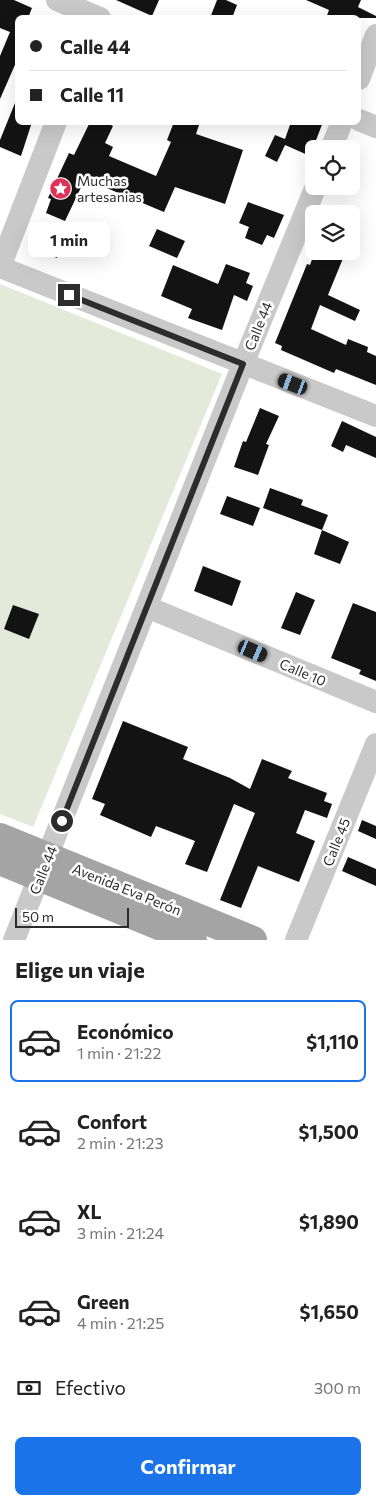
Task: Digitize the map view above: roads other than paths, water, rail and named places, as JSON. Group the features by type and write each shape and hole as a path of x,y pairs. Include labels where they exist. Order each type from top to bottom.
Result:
{"main road":[{"name":"Avenida Eva Perón","path":"0,838 44,867 193,940"},
{"name":"Avenida Eva Perón","path":"0,861 44,867 253,940"}],"street":[{"path":"57,0 100,13"},
{"path":"361,74 376,35"},
{"path":"361,121 376,128"},
{"path":"55,125 0,267 376,416"},
{"path":"335,140 341,125"},
{"name":"Calle 44","path":"14,940 243,364 312,195"},
{"name":"Calle 10","path":"148,607 376,702"},
{"name":"Calle 45","path":"296,940 376,744"}],"place":[{"name":"Muchas artesanias","path":"61,188"}]}
